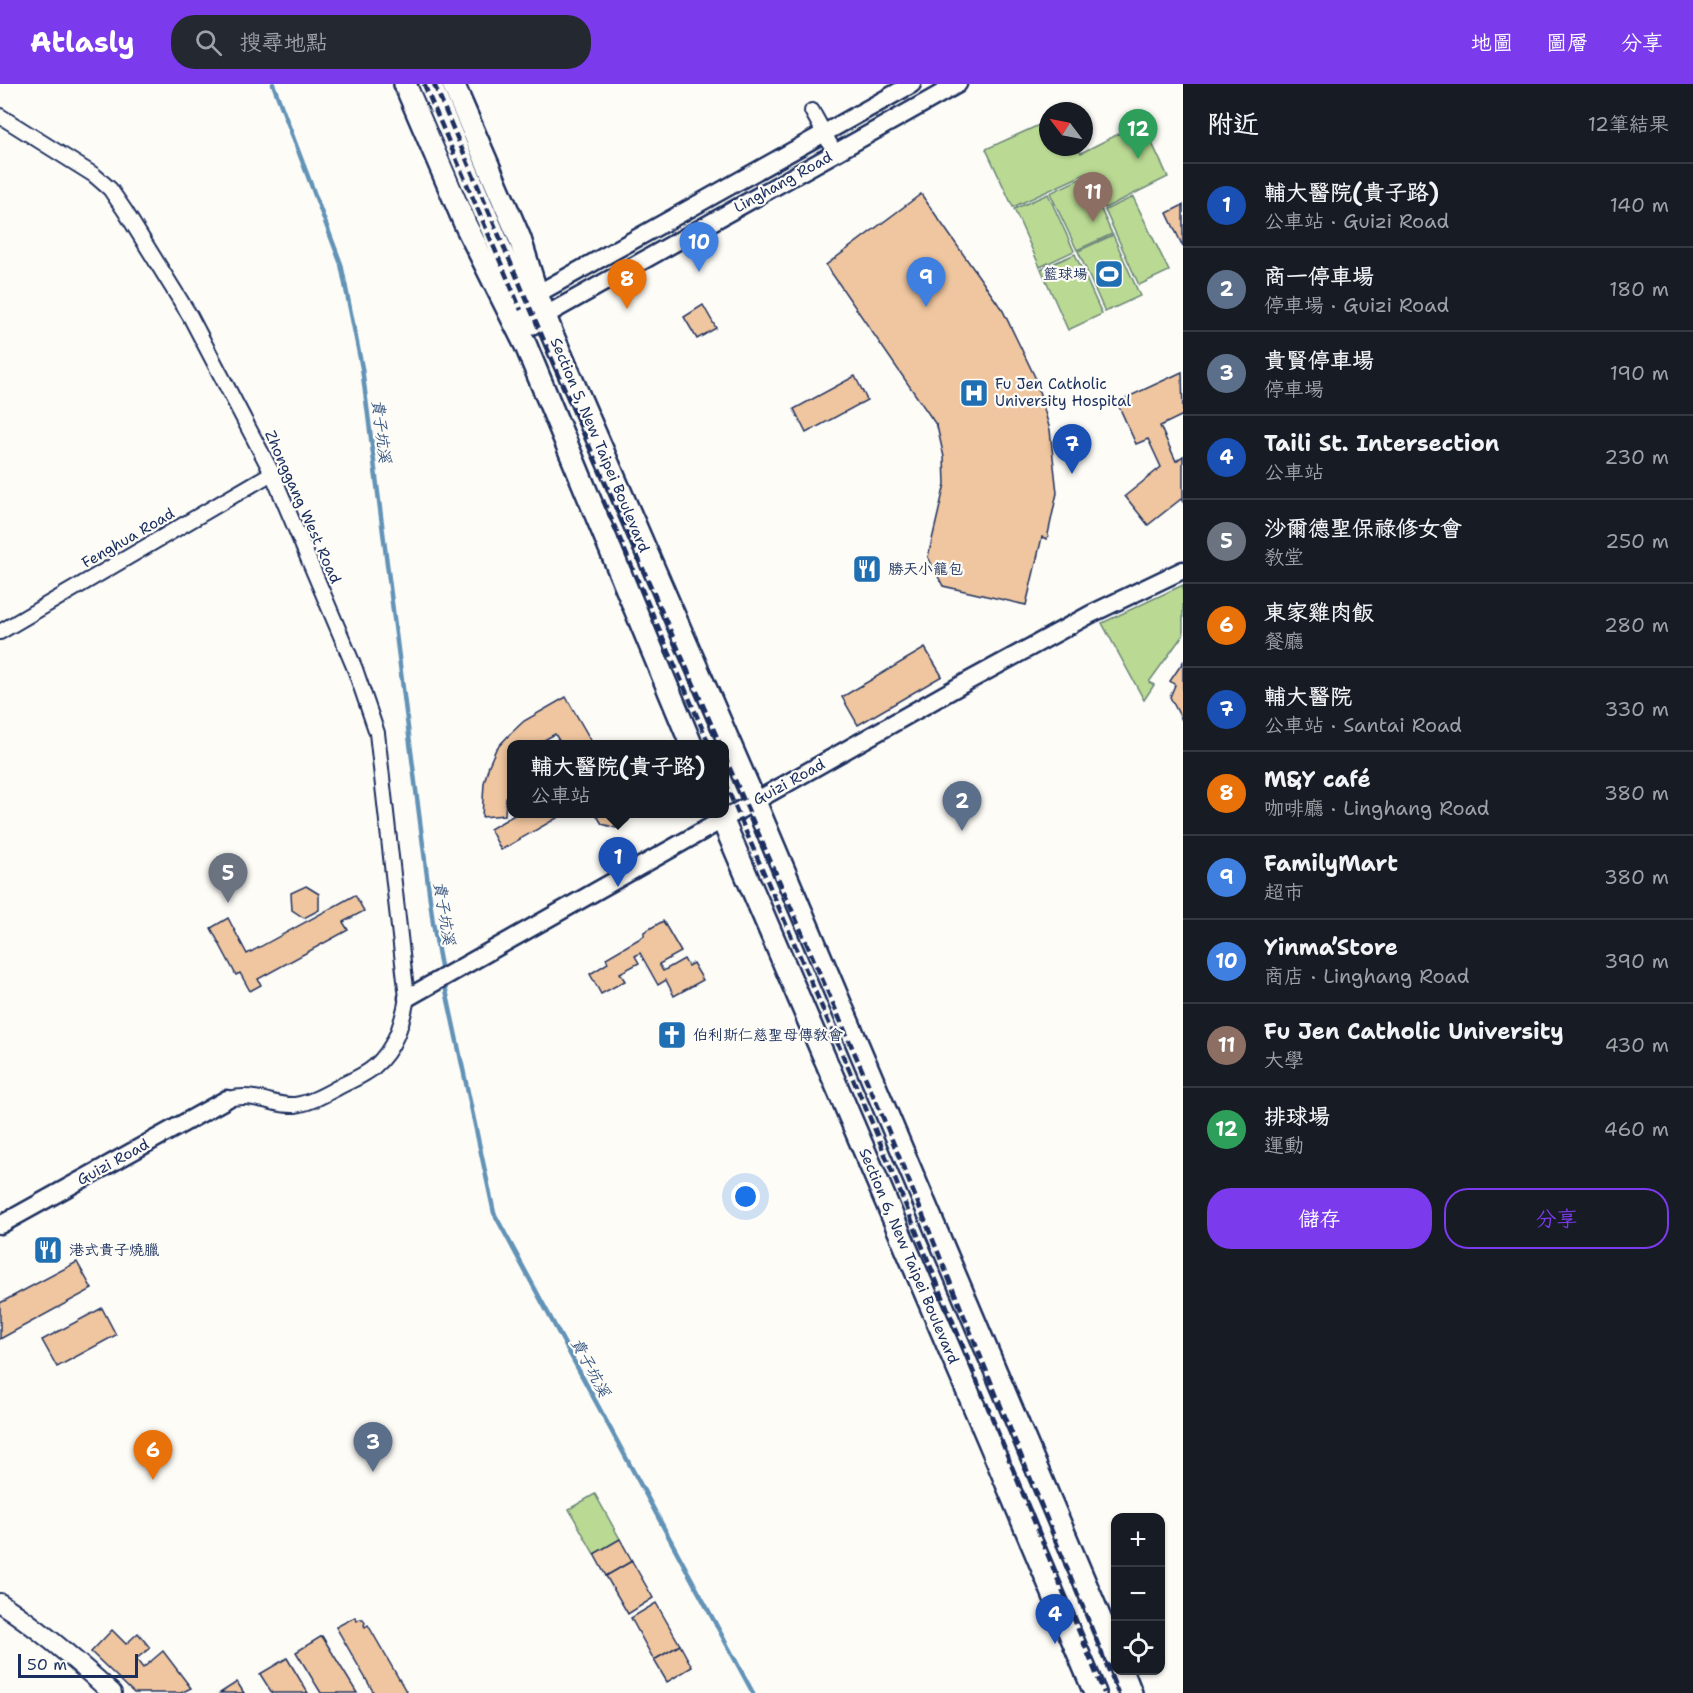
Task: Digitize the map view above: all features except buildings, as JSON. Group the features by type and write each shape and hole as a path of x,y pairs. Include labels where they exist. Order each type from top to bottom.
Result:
{"main road":[{"name":"Section 5, New Taipei Boulevard","path":"405,84 465,225 526,346 689,740"},
{"name":"Section 5, New Taipei Boulevard","path":"429,84 543,324 728,740"},
{"path":"453,84 520,239 537,294 543,324 526,346"},
{"name":"Section 5, New Taipei Boulevard","path":"729,743 755,802"},
{"path":"755,802 1111,1644"},
{"name":"Section 6, New Taipei Boulevard","path":"721,818 1095,1693"},
{"path":"0,1603 33,1625 111,1693"},
{"path":"1124,1675 1131,1693"}],"street":[{"name":"Linghang Road","path":"537,294 912,84"},
{"name":"Linghang Road","path":"543,324 835,153 958,84"},
{"path":"812,111 835,153"},
{"name":"Zhonggang West Road","path":"0,116 94,175 110,189 190,316 272,473 356,669 377,733 407,998 397,1036 386,1054 372,1068 316,1099 297,1105 280,1105 241,1096 227,1099"},
{"name":"Fenghua Road","path":"0,632 272,473"},
{"name":"Guizi Road","path":"729,813 755,802 1090,614 1183,570"},
{"name":"Guizi Road","path":"407,998 719,818"},
{"name":"Guizi Road","path":"0,1225 227,1099"}],"green space":[{"path":"1142,122 1168,177 1105,208 1087,173 1013,207 986,149 1039,125 1039,156 1093,156 1093,147"},
{"name":"籃球場","path":"1086,176 1112,234 1077,250 1050,193"},
{"name":"籃球場","path":"1048,194 1074,251 1040,267 1014,209"},
{"path":"1133,197 1169,271 1139,285 1105,210"},
{"name":"籃球場","path":"1113,235 1140,296 1105,312 1078,251"},
{"name":"籃球場","path":"1075,254 1102,314 1068,330 1041,269"},
{"path":"1183,585 1183,635 1149,682 1154,685 1144,700 1102,623"},
{"path":"595,1494 620,1539 594,1554 569,1509"}],"waterway":[{"name":"貴子坑溪","path":"273,84 341,264 362,368 433,923 442,972"},
{"name":"貴子坑溪","path":"444,981 494,1213 753,1693"}],"railway":[{"path":"424,84 521,310"},
{"path":"434,84 718,740"},
{"path":"603,500 707,740"},
{"path":"729,766 884,1120 1118,1693"},
{"path":"729,793 873,1125 1104,1693"}],"place":[{"name":"排球場","path":"1138,159"},
{"name":"Fu Jen Catholic University","path":"1093,222"},
{"name":"Yinma’Store","path":"699,272"},
{"name":"籃球場","path":"1109,274"},
{"name":"FamilyMart","path":"926,307"},
{"name":"M&Y café","path":"627,309"},
{"name":"Fu Jen Catholic University Hospital","path":"974,393"},
{"name":"輔大醫院","path":"1072,474"},
{"name":"勝天小籠包","path":"867,569"},
{"name":"商一停車場","path":"962,831"},
{"name":"輔大醫院(貴子路)","path":"618,887"},
{"name":"沙爾德聖保祿修女會","path":"228,903"},
{"name":"伯利斯仁慈聖母傳教會","path":"672,1035"},
{"name":"港式貴子燒臘","path":"48,1250"},
{"name":"貴賢停車場","path":"373,1472"},
{"name":"東家雞肉飯","path":"153,1480"},
{"name":"Taili St. Intersection","path":"1055,1644"}]}
